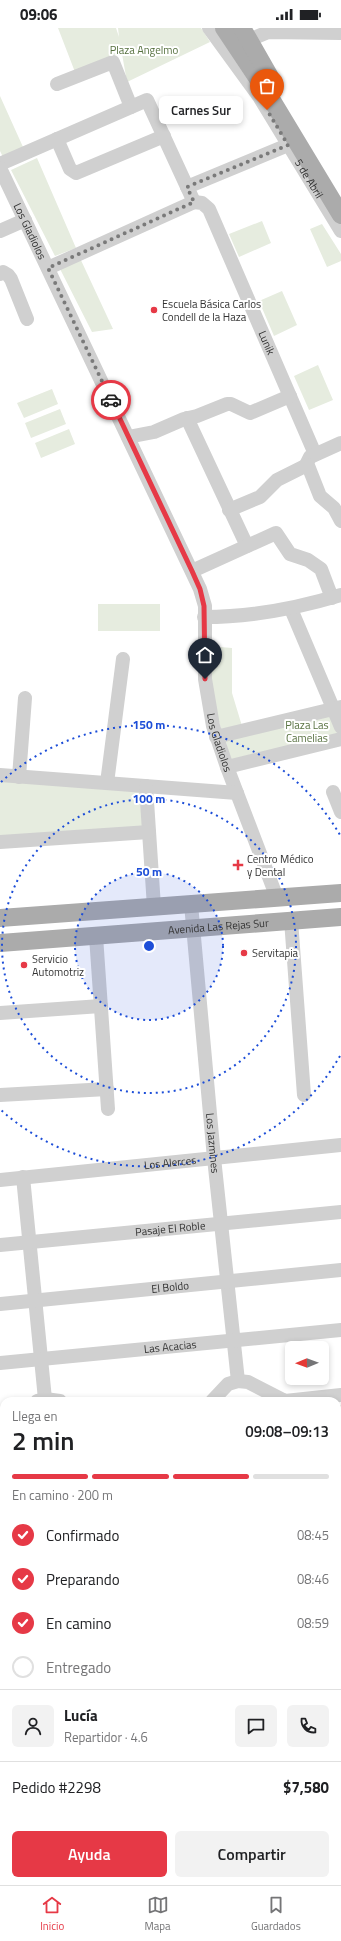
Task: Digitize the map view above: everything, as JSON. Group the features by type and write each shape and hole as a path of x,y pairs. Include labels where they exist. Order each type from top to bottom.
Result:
{"main road":[{"path":"224,28 268,94 341,215"},
{"path":"245,34 341,197"},
{"path":"0,918 341,893"},
{"name":"Avenida Las Rejas Sur","path":"0,943 341,917"}],"street":[{"name":"5 de Abril","path":"209,28 260,98 341,231"},
{"path":"245,34 268,32 341,33"},
{"path":"57,84 113,62 131,107"},
{"path":"0,164 147,100 164,136 194,202 48,268"},
{"path":"57,139 70,169 76,173 164,136"},
{"path":"187,187 288,145"},
{"name":"Los Gladiolos","path":"0,168 192,571 203,598 205,679 210,714 216,737 277,898"},
{"name":"Lunik","path":"194,202 202,203 209,209 290,396 311,460 320,496 334,508 341,521"},
{"path":"0,231 24,220"},
{"path":"0,274 3,272 11,279 27,319"},
{"path":"128,437 154,432 187,418 231,404 246,412 253,412 290,396"},
{"path":"187,418 247,546"},
{"path":"230,510 260,497 277,480 341,444"},
{"path":"192,571 276,533 290,554 308,560 321,569 337,596 291,609 247,616 204,616"},
{"path":"291,609 337,708 341,727"},
{"path":"106,783 123,659"},
{"path":"19,777 25,698"},
{"path":"216,737 337,708"},
{"path":"227,767 341,739"},
{"path":"0,775 237,794"},
{"path":"146,786 154,907"},
{"path":"0,842 149,832"},
{"name":"Los Jazmines","path":"191,904 214,1158 238,1381"},
{"path":"290,920 304,1095"},
{"path":"96,936 108,1109"},
{"path":"0,1013 101,1006"},
{"path":"0,1095 107,1088"},
{"name":"Los Alerces","path":"0,1180 341,1145"},
{"path":"23,1177 41,1359 41,1397"},
{"name":"Pasaje El Roble","path":"0,1245 341,1212"},
{"name":"El Boldo","path":"0,1304 341,1270"},
{"name":"Las Acacias","path":"0,1363 341,1330"},
{"path":"216,1397 228,1384 238,1381 248,1382 277,1397"},
{"path":"322,1397 341,1395"}],"green space":[{"name":"Plaza Angelmo","path":"58,28 116,28 119,37 118,28 201,28 210,42 127,82 122,54 75,72"},
{"path":"0,96 23,147 3,157 0,151"},
{"path":"37,158 76,248 55,256 11,170"},
{"path":"262,221 271,243 239,257 229,234"},
{"path":"322,224 341,254 341,261 327,267 310,229"},
{"path":"79,256 113,329 92,332 58,265"},
{"path":"282,291 297,325 274,336 259,301"},
{"path":"318,365 333,400 309,410 294,376"},
{"path":"52,389 58,404 24,418 17,403"},
{"path":"60,409 66,424 31,438 25,423"},
{"path":"69,429 75,444 41,458 35,443"},
{"path":"98,604 160,604 160,631 98,631"},
{"path":"209,646 232,648 232,693 242,726 222,732 213,701"},
{"name":"Plaza Las Camelias","path":"341,709 341,737 231,761 225,739"},
{"path":"0,780 134,790 141,793 145,830 0,838"}],"way so far":[{"path":"111,400 48,268 194,202 187,187 288,145 267,110"}],"place":[{"name":"Carnes Sur","path":"267,110"},
{"name":"Escuela Básica Carlos Condell de la Haza","path":"154,310"},
{"name":"Centro Médico y Dental","path":"238,865"},
{"name":"Servitapia","path":"244,953"},
{"name":"Servicio Automotriz","path":"24,965"}],"route":[{"path":"111,400 200,589 204,606 203,642 205,679"}]}
